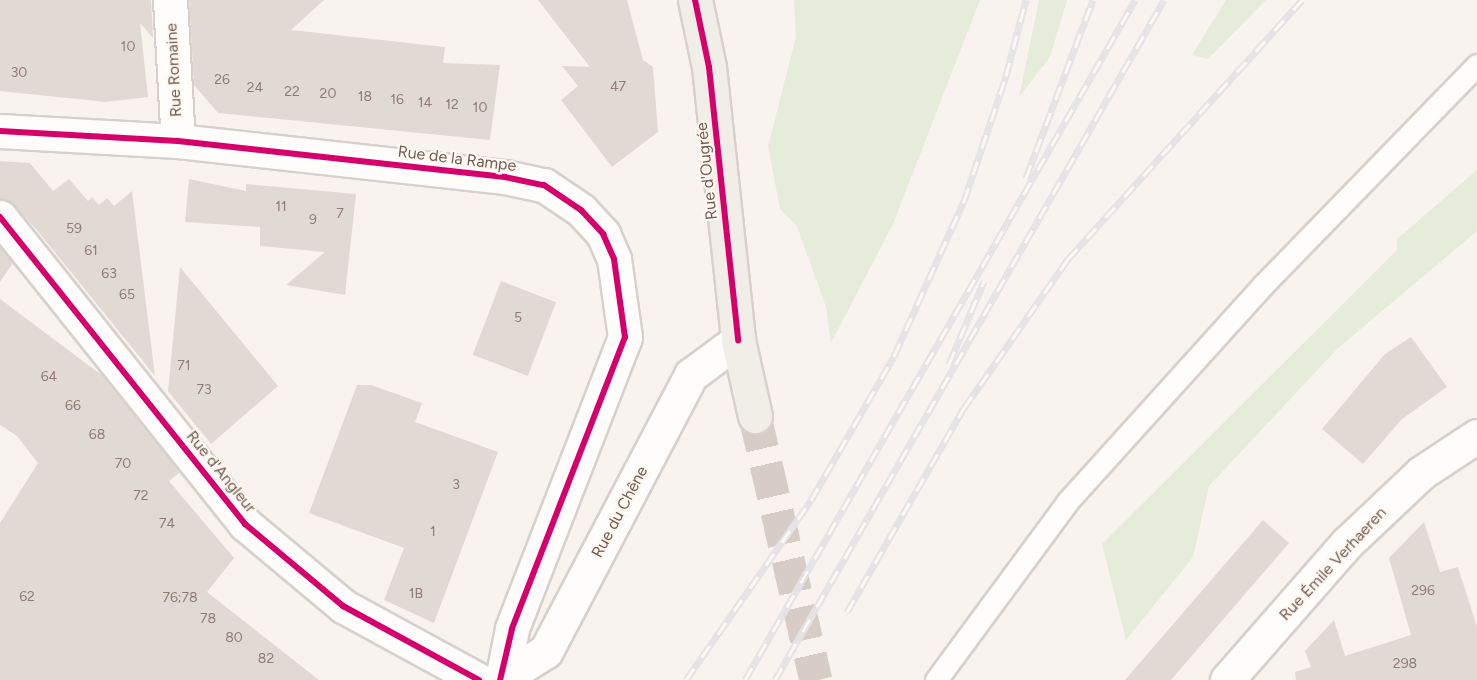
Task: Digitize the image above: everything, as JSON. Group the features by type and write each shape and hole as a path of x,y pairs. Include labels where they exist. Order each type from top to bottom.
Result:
{"main road":[{"name":"Rue d'Ougrée","path":"695,0 709,67 738,340 755,416"}],"street":[{"name":"Rue Romaine","path":"170,0 178,141"},
{"name":"Rue de la Rampe","path":"0,131 178,141 544,185 581,210 603,234 614,259 625,337 493,680"},
{"name":"Rue d'Angleur","path":"0,217 245,524 343,606 493,680"},
{"name":"Rue du Chêne","path":"493,680 546,651 691,375 738,340"},
{"name":"Rue Émile Verhaeren","path":"1227,680 1346,544 1421,473 1477,436"}],"lane":[{"path":"936,680 1067,502 1263,285 1477,65"}],"green space":[{"path":"794,0 980,0 893,224 831,343 826,307 797,226 780,209 768,146 796,37"},
{"path":"1039,0 1067,0 1050,57 1019,97"},
{"path":"1226,0 1266,0 1208,59 1192,55"},
{"path":"1477,170 1477,231 1337,349 1209,486 1193,557 1126,640 1102,544 1397,250 1397,239"}],"building":[{"path":"0,0 151,0 153,38 140,23 148,97 106,102 0,91"},
{"path":"189,0 324,0 291,30 445,47 443,63 500,65 490,140 218,113 194,85"},
{"path":"538,0 627,0 643,60 653,67 658,132 612,167 561,100 578,86 562,66 590,67"},
{"path":"0,161 30,163 53,191 69,179 88,201 92,197 99,205 107,198 114,206 132,191 155,376 36,229 14,205 0,199"},
{"path":"189,179 246,191 246,184 356,194 345,295 286,285 325,252 260,246 260,227 185,222"},
{"path":"0,247 13,263 0,282"},
{"path":"180,267 278,386 211,444 168,391"},
{"path":"501,281 556,302 528,376 473,355"},
{"path":"0,299 103,376 180,472 169,481 234,558 207,592 319,680 0,680 0,523 38,463 17,436 0,425"},
{"path":"1411,337 1447,387 1402,419 1363,464 1322,429 1385,354"},
{"path":"357,385 371,385 422,403 415,422 498,452 434,623 384,600 404,548 309,513"},
{"path":"1263,520 1289,543 1171,680 1125,680"},
{"path":"1424,522 1440,572 1458,567 1477,627 1477,680 1296,680 1295,672 1311,667 1305,651 1334,620 1345,656 1411,635 1389,558"}],"tunnel":[{"path":"755,416 816,680"}],"railway":[{"path":"686,680 811,500 894,356 964,201 1006,76 1026,0"},
{"path":"1026,178 1093,0"},
{"path":"745,680 1135,0"},
{"path":"775,680 1164,0"},
{"path":"847,612 964,408 1068,259 1302,0"},
{"path":"949,364 984,281"}],"cycle path":[{"path":"695,0 709,67 738,340"},
{"path":"0,131 178,141 505,177 544,185 581,210 603,234 614,259 625,337 512,629 500,680"},
{"path":"0,217 245,524 343,606 479,680"}]}
